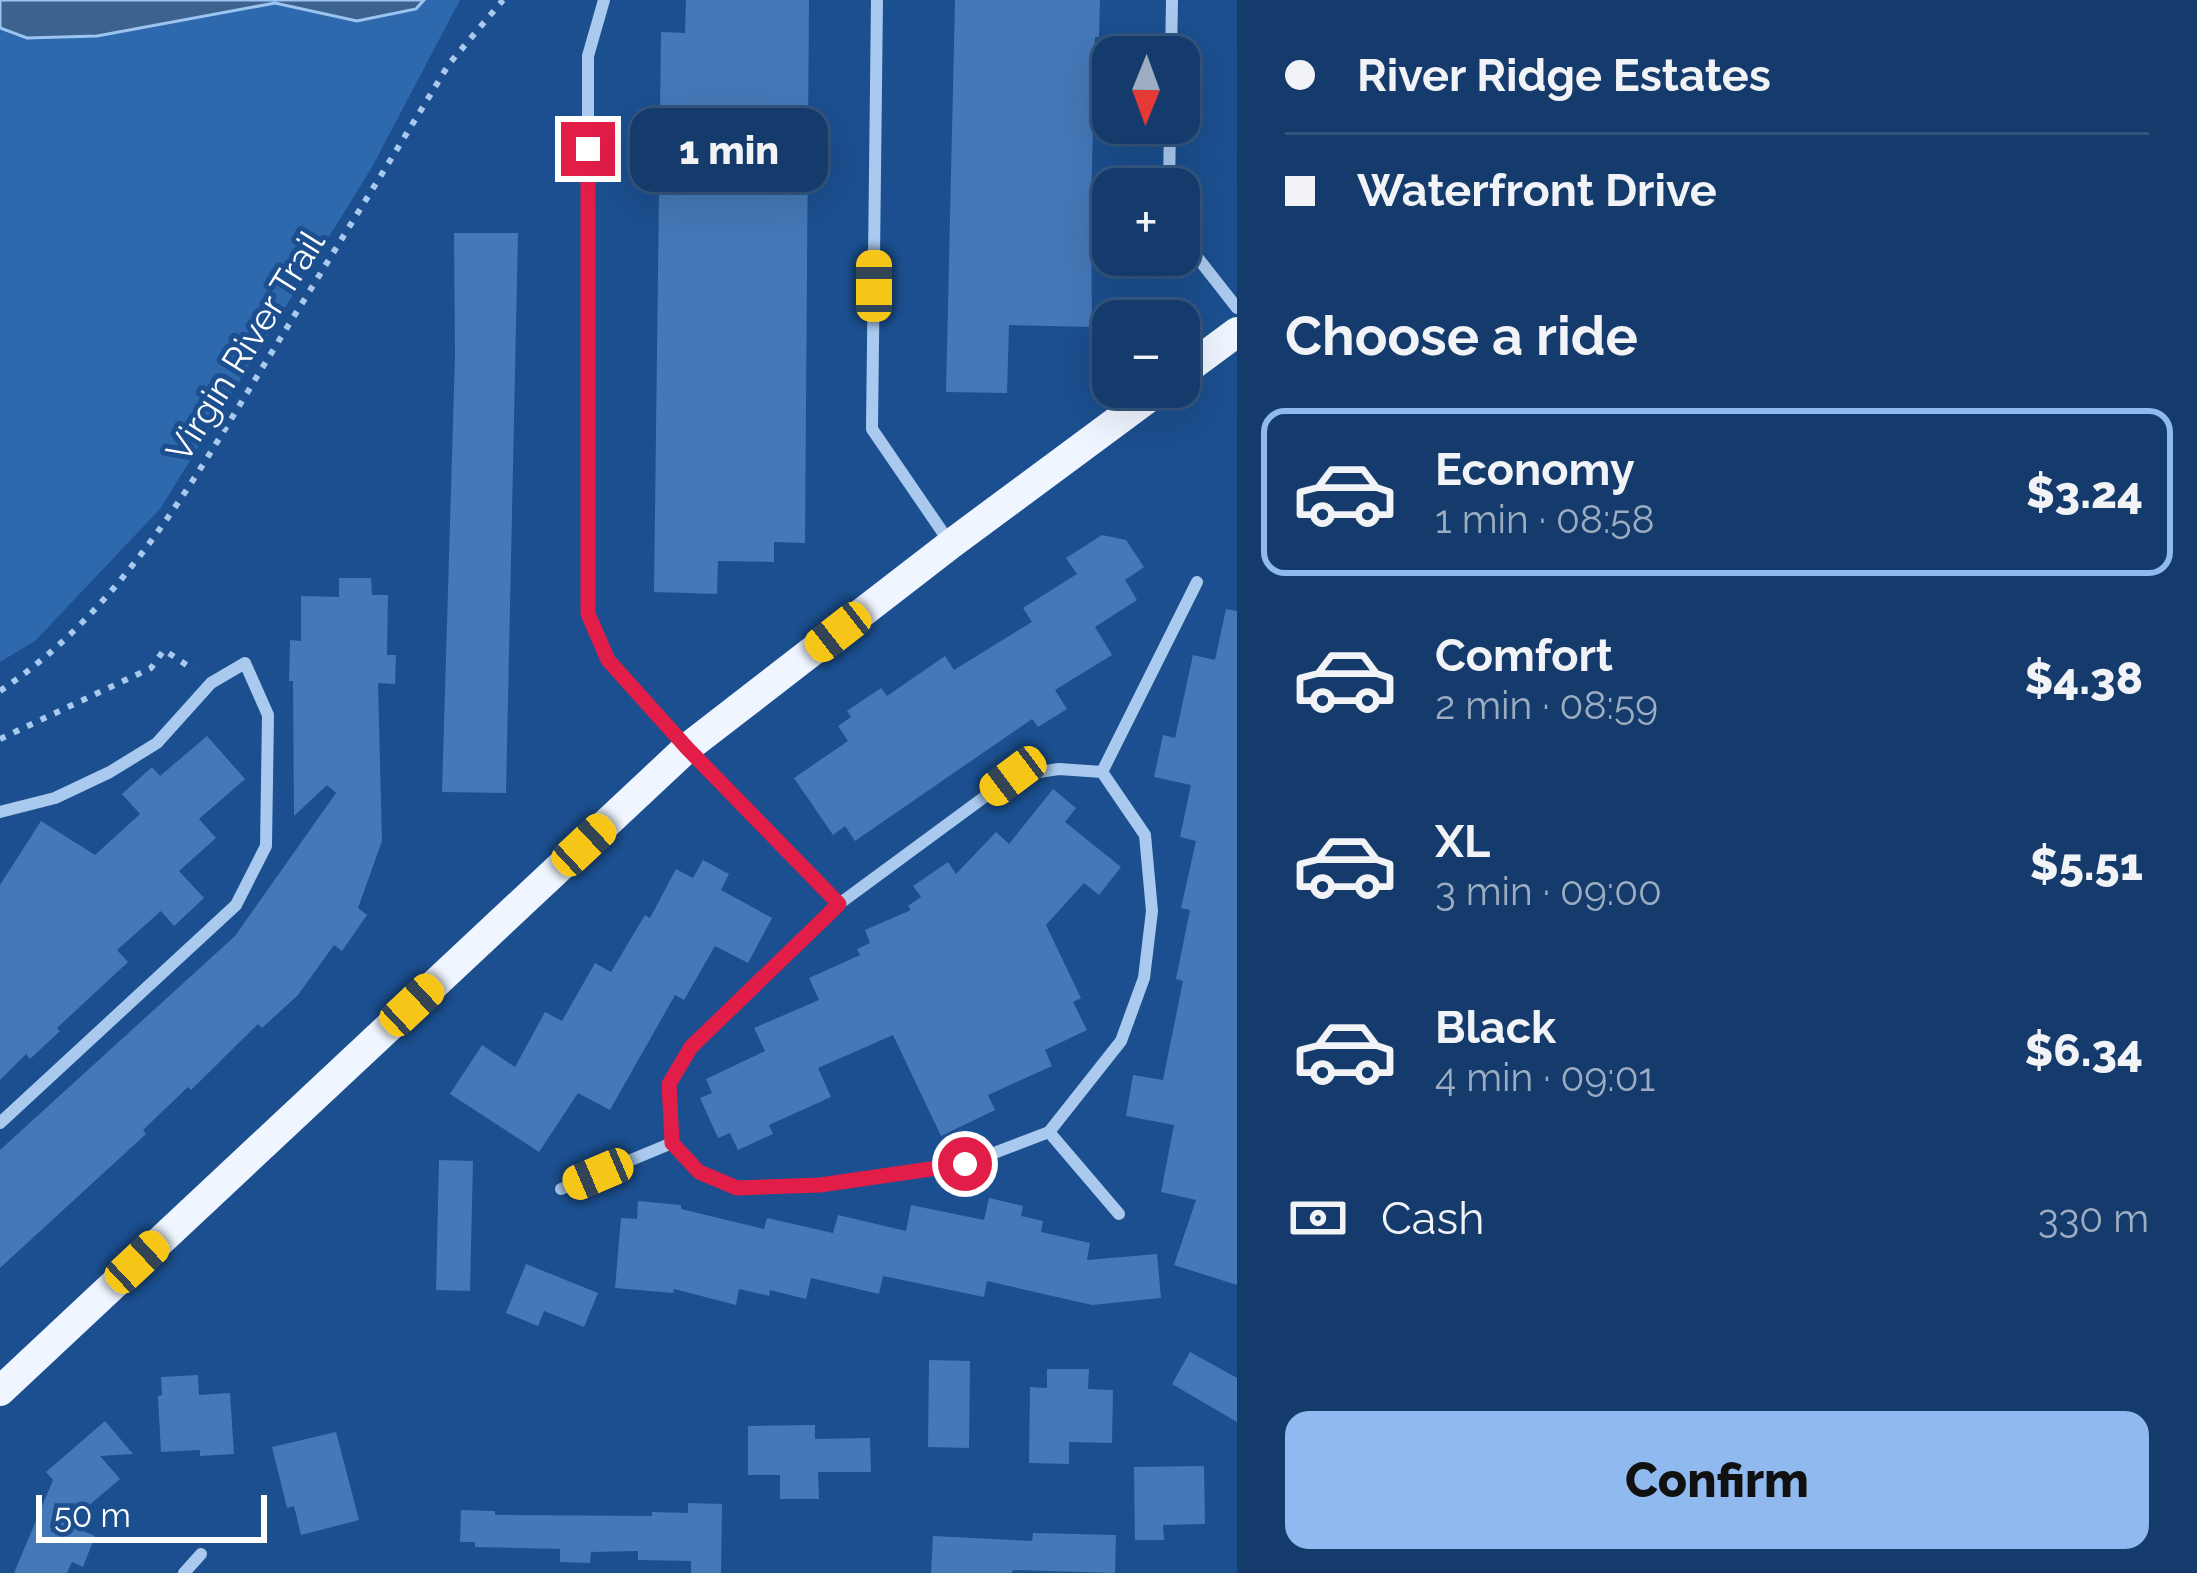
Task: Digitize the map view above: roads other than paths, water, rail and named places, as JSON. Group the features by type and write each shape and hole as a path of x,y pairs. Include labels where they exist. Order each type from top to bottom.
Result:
{"main road":[{"path":"1200,359 1237,332"},
{"path":"0,1390 687,748 1135,408"}],"street":[{"path":"604,0 588,56 588,614 608,660 839,904"},
{"path":"878,0 872,430 951,544"},
{"path":"1171,36 1172,0"},
{"path":"1200,261 1237,308"},
{"path":"1102,772 1197,582"},
{"path":"0,812 56,798 158,743 212,682 245,663 268,715 266,846 236,905 0,1123"},
{"path":"1059,769 1102,772 1145,835 1152,911 1144,978 1121,1041 1049,1132 965,1164 820,1185 737,1188 699,1172 672,1143 669,1084 691,1047 839,904 1013,776 1059,769"},
{"path":"1049,1132 1119,1214"},
{"path":"561,1190 672,1143"},
{"path":"184,1573 201,1554"}]}
